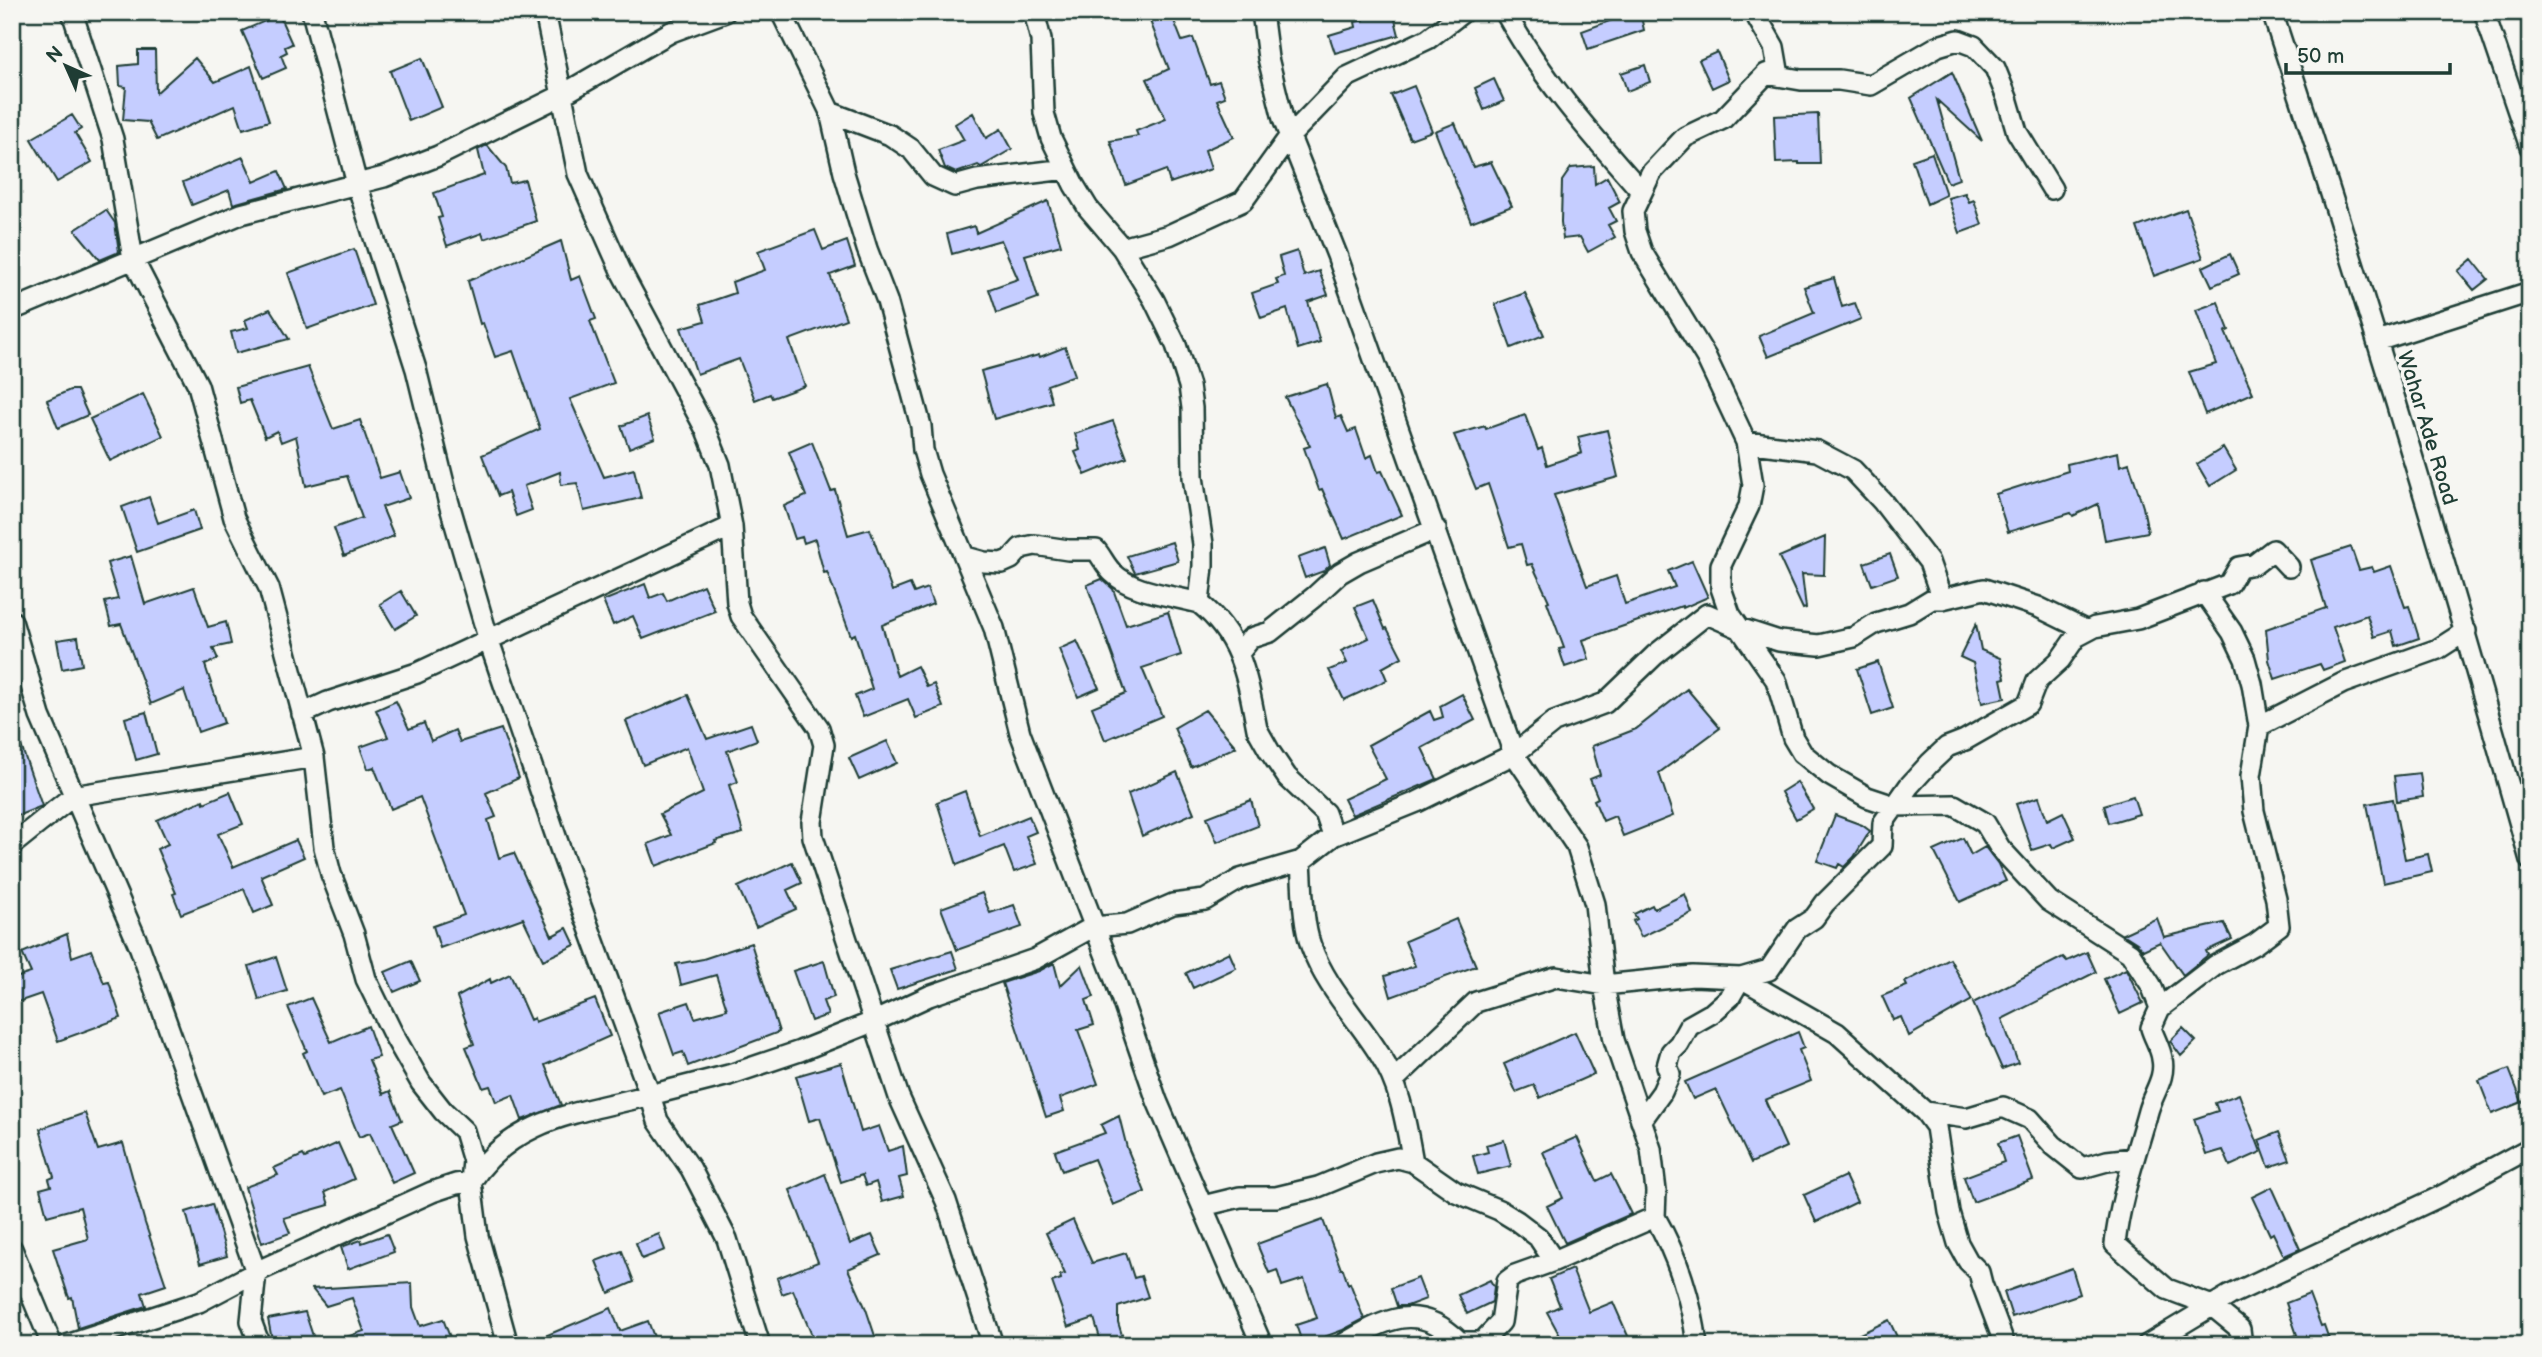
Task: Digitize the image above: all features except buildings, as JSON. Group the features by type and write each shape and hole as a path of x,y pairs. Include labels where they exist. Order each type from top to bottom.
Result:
{"street":[{"path":"72,12 113,139 134,259 198,385 234,518 269,588 283,633 314,757 324,847 331,874 355,934 366,979 421,1083 443,1111 464,1131 473,1161 471,1182 478,1236 508,1345"},
{"path":"312,12 357,184 416,369 448,500 489,642 658,1121 691,1169 727,1239 760,1345"},
{"path":"545,12 578,174 621,271 706,430 720,465 732,526 737,603 741,616 822,735 824,745 812,822 813,837 899,1097 946,1201 993,1345"},
{"path":"12,310 241,214 384,177 438,156 560,96 671,32 725,12"},
{"path":"781,12 830,112 844,173 890,314 921,426 923,450 930,474 994,628 1020,733 1157,1101 1262,1345"},
{"path":"1034,12 1041,40 1044,113 1051,138 1088,208 1122,248 1154,300 1176,345 1189,386 1193,477 1203,544 1199,603"},
{"path":"1262,12 1268,58 1289,137 1338,255 1514,754 1577,847 1595,904 1604,985 1614,1040 1651,1149 1655,1217 1665,1234 1683,1280 1698,1345"},
{"path":"1122,248 1169,235 1243,201 1289,137 1347,77 1429,38 1463,12"},
{"path":"1506,12 1529,52 1563,99 1641,191"},
{"path":"1754,12 1774,47 1778,70 1766,75 1723,119 1685,137 1651,173 1633,211 1635,231 1642,252 1706,357 1746,442 1753,485 1749,506 1721,565 1721,588 1730,614 1776,680 1793,738 1802,753 1844,785 1867,797 1894,806 1954,805 1985,823 2000,848 2049,901 2130,953 2147,978 2160,1008"},
{"name":"Wahar Ade Road","path":"2272,12 2466,631 2530,860"},
{"path":"2484,12 2530,146"},
{"path":"1766,75 1871,85 1938,46 1958,40 1974,46 1995,68 2017,132 2052,189"},
{"path":"830,112 890,135 911,149 933,176 955,186 977,180 1066,169"},
{"path":"2377,341 2530,292"},
{"path":"1746,442 1817,451 1853,470 1882,501 1929,562 1942,599"},
{"path":"302,714 328,702 417,673 489,642 732,526"},
{"path":"1239,653 1251,638 1270,632 1340,573 1436,529"},
{"path":"966,557 1002,563 1011,559 1021,548 1035,545 1068,550 1096,550 1113,574 1141,590 1171,594 1199,603 1230,637 1239,653 1262,740 1287,778 1325,813 1333,836"},
{"path":"1394,1080 1476,1002 1556,977 1604,985 1693,976 1741,978 1769,970 1797,929 1814,918 1825,903 1882,846 1883,823 1909,786 1947,747 1965,740 2028,704 2037,681 2060,660 2076,637 2085,630 2138,619 2229,584 2239,567 2255,564 2273,550 2289,567"},
{"path":"471,1182 483,1163 496,1150 519,1134 541,1124 730,1075 800,1051 929,996 1035,959 1093,926 1127,924 1173,904 1205,900 1240,879 1301,861 1333,836 1417,802 1514,754 1554,722 1605,703 1655,655 1707,614 1779,641 1819,645 1854,637 1876,623 1909,613 1932,599 1984,589 2047,611 2085,630"},
{"path":"2204,592 2231,632 2245,659 2252,684 2259,726 2251,776 2254,811 2276,899 2279,926 2255,944 2216,965 2160,1008 2151,1028 2162,1059 2162,1078 2149,1107 2133,1158 2118,1218 2115,1244 2167,1289 2212,1306 2240,1329 2242,1345"},
{"path":"12,621 40,716 140,948 256,1272 251,1321 260,1345"},
{"path":"2259,726 2343,683 2438,649 2466,631"},
{"path":"12,845 73,796 314,757"},
{"path":"1301,861 1311,945 1324,974 1351,1017 1380,1054 1394,1080 1413,1162"},
{"path":"1741,978 1837,1033 1925,1112 1936,1127 1949,1212 1958,1242 1968,1261 1979,1272 2005,1345"},
{"path":"1641,1121 1662,1092 1670,1073 1667,1066 1671,1052 1689,1026 1712,1013 1730,997 1741,978"},
{"path":"1925,1112 1966,1118 2003,1107 2031,1119 2053,1145 2082,1168 2133,1158"},
{"path":"2147,1345 2230,1295 2439,1197 2530,1148"},
{"path":"1203,1206 1240,1197 1276,1197 1318,1187 1376,1163 1398,1158 1413,1162 1457,1192 1517,1221 1538,1237 1554,1261"},
{"path":"67,1345 200,1302 256,1272 432,1192 471,1182"},
{"path":"1342,1345 1388,1320 1411,1315 1435,1323 1452,1333 1460,1342 1482,1344 1501,1322 1507,1281 1515,1275 1655,1217"},
{"path":"12,1249 52,1345"}]}
